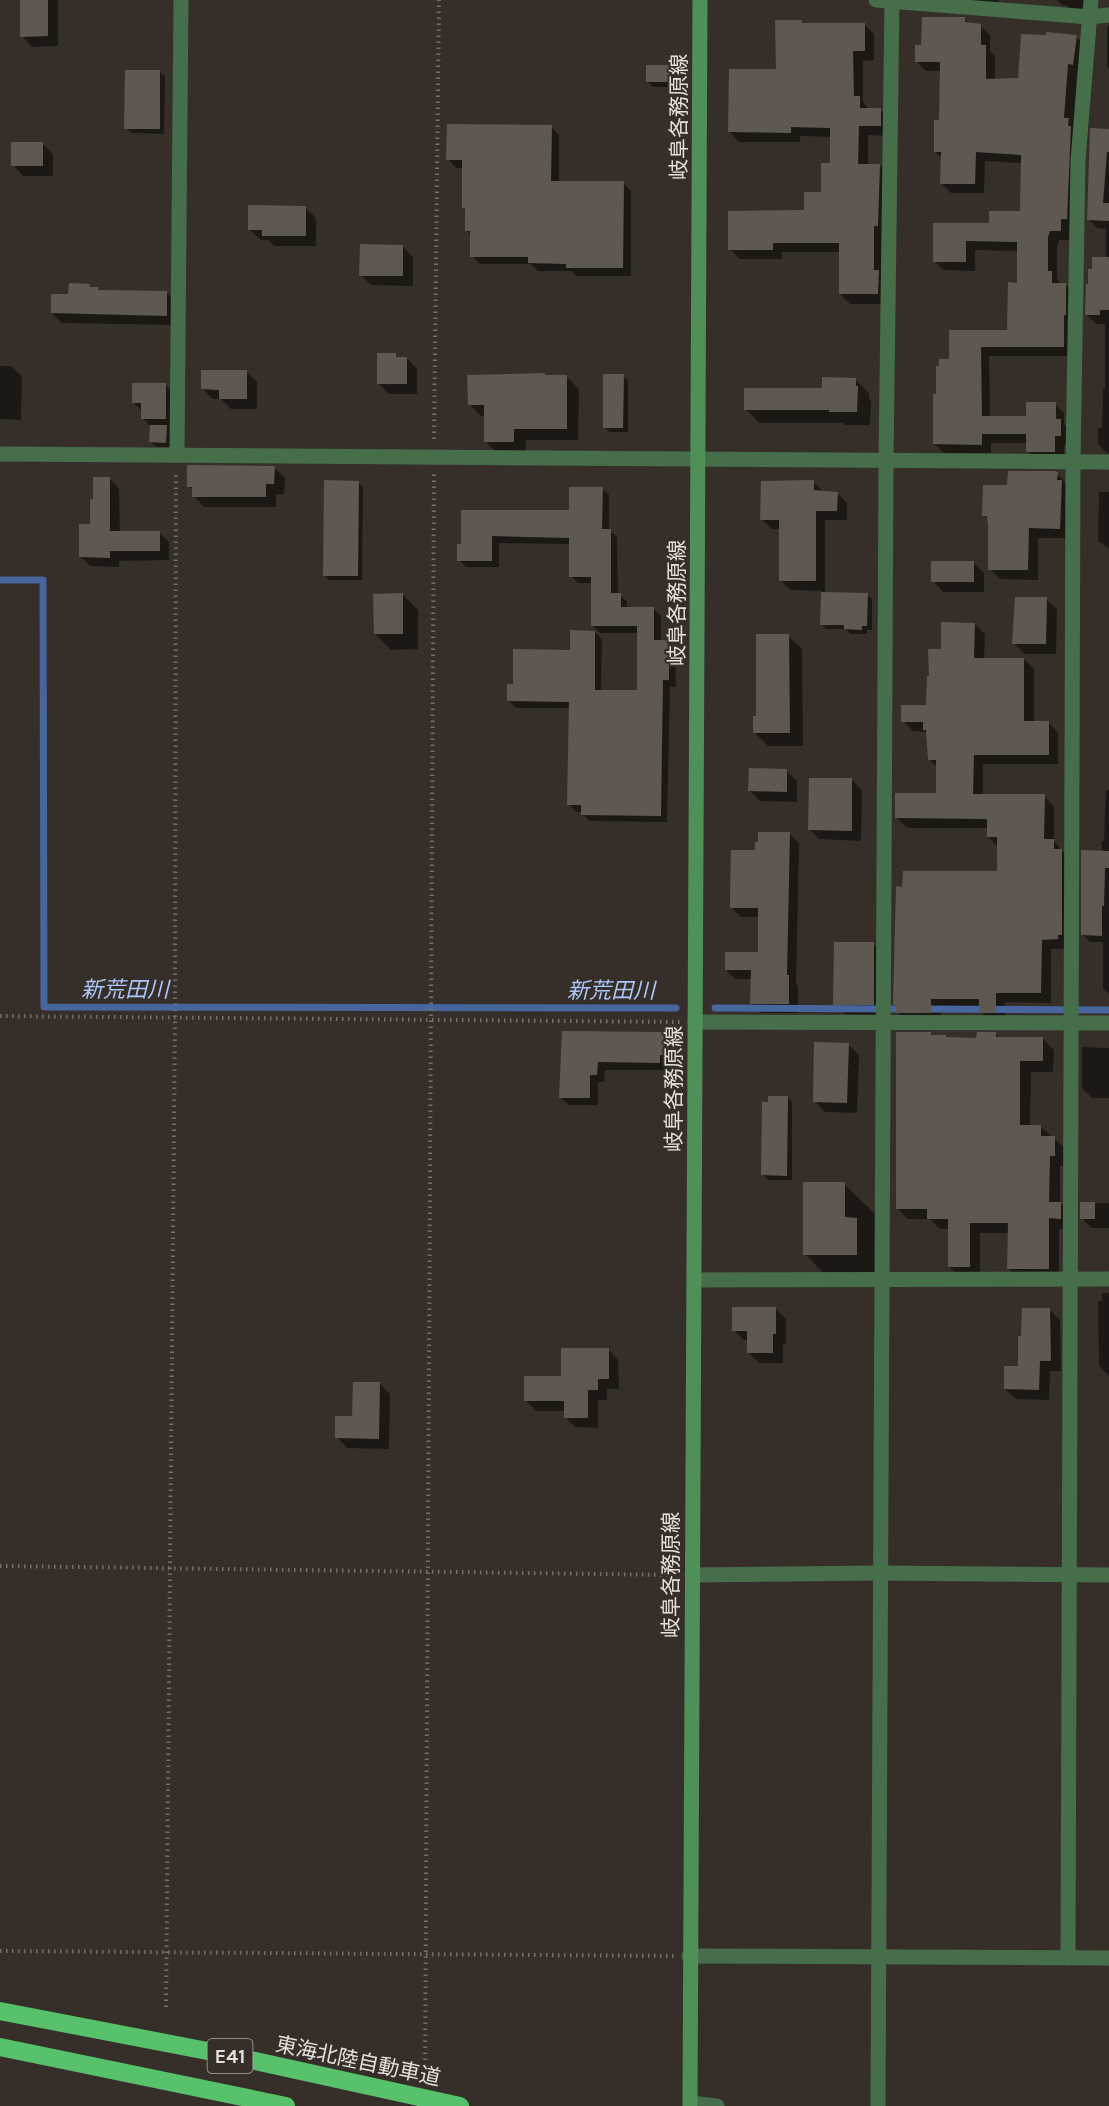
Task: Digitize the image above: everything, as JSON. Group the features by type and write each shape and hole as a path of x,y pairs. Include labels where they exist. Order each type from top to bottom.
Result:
{"highway":[{"name":"東海北陸自動車道","path":"0,2011 228,2055 460,2106"},
{"name":"E41","path":"0,2047 286,2106"}],"main road":[{"name":"岐阜各務原線","path":"690,2104 700,0"}],"street":[{"path":"177,454 181,0"},
{"path":"1068,1958 1073,462 1078,160 1091,0"},
{"path":"878,2106 887,1 1090,17 1109,15"},
{"path":"0,454 1109,462"},
{"path":"695,1022 1109,1023"},
{"path":"694,1280 1109,1279"},
{"path":"692,1575 879,1573 1109,1575"},
{"path":"689,1956 1109,1958"},
{"path":"690,2104 717,2106"}],"path":[{"path":"425,2072 426,1571 439,0"},
{"path":"166,2007 175,1017 177,454"},
{"path":"0,1016 695,1022"},
{"path":"0,1566 692,1575"},
{"path":"0,1951 689,1956"}],"building":[{"path":"20,0 48,0 48,36 20,37"},
{"path":"922,17 965,17 965,22 981,24 981,45 986,45 986,79 1018,78 1021,34 1046,35 1046,32 1077,35 1073,65 1068,64 1064,118 1069,118 1068,126 1071,126 1067,219 1061,219 1061,231 1050,231 1048,237 1048,271 1052,271 1052,283 1066,283 1064,347 981,347 982,416 1026,416 1026,402 1056,402 1056,419 1061,419 1061,436 1055,436 1055,452 1026,452 1026,434 982,434 982,445 933,444 933,394 936,394 936,366 939,366 939,359 949,359 949,330 1007,330 1008,282 1017,283 1017,242 966,241 966,262 933,262 933,223 989,223 989,211 1020,211 1021,155 976,152 975,184 940,184 941,152 934,152 934,120 939,120 940,62 915,62 915,45 921,45"},
{"path":"775,20 802,20 802,23 865,23 865,51 853,51 854,96 860,96 860,108 881,108 881,126 859,126 858,164 880,164 878,226 874,226 874,270 879,270 878,294 839,294 839,243 773,243 773,250 728,250 728,211 804,210 804,192 821,192 821,163 830,163 830,128 791,127 791,133 728,132 729,69 776,69"},
{"path":"646,65 670,65 670,82 646,82"},
{"path":"125,70 160,70 160,129 124,129"},
{"path":"447,124 552,125 551,181 624,181 623,268 566,268 566,264 528,263 528,257 470,257 470,231 465,231 465,208 462,208 462,160 446,160"},
{"path":"1090,128 1109,129 1109,152 1107,152 1103,203 1109,203 1109,221 1087,220"},
{"path":"11,142 43,142 43,166 11,166"},
{"path":"248,205 306,206 306,236 262,236 262,230 248,230"},
{"path":"360,244 403,245 403,276 359,276"},
{"path":"1092,257 1109,257 1109,310 1100,310 1100,315 1085,315 1086,284 1088,284 1088,269 1092,269"},
{"path":"69,283 90,284 90,287 98,287 98,290 167,291 167,316 51,313 51,294 68,294"},
{"path":"377,353 396,353 396,357 407,357 407,384 377,384"},
{"path":"201,370 247,370 247,399 219,399 219,390 201,389"},
{"path":"545,373 545,375 567,375 567,429 514,429 514,442 484,442 484,405 468,405 467,375"},
{"path":"603,374 624,374 623,428 603,428"},
{"path":"822,377 856,378 857,412 744,410 744,388 822,388"},
{"path":"132,383 166,383 166,419 141,419 141,403 132,403"},
{"path":"150,425 167,425 166,443 149,442"},
{"path":"187,465 275,466 274,484 266,484 266,497 192,497 192,487 187,487"},
{"path":"1008,471 1058,472 1057,480 1062,480 1060,529 1029,528 1028,570 988,570 987,516 982,516 983,485 1007,485"},
{"path":"93,477 110,477 110,531 160,531 160,551 110,551 110,558 79,557 79,524 90,524"},
{"path":"324,480 359,481 358,576 323,576"},
{"path":"814,480 814,490 838,492 837,511 816,511 816,581 779,581 779,520 760,520 761,481"},
{"path":"569,487 603,487 602,529 611,529 611,593 621,593 621,607 654,607 654,640 669,640 669,680 663,680 661,816 581,815 581,805 567,805 569,702 507,701 507,684 513,684 513,649 570,650 570,630 595,631 595,690 637,690 637,626 591,626 591,577 569,577 569,538 492,536 492,561 457,561 457,544 461,544 461,510 569,510"},
{"path":"931,561 974,561 974,582 931,582"},
{"path":"821,592 868,593 867,626 862,626 862,630 844,629 844,625 820,625"},
{"path":"403,593 403,634 374,634 373,594"},
{"path":"1015,597 1047,597 1046,644 1012,644"},
{"path":"941,622 975,623 974,658 1024,658 1024,721 1049,721 1049,755 974,755 973,794 1045,794 1044,839 1054,839 1054,849 1062,849 1062,935 1058,935 1058,939 1042,940 1041,993 996,993 996,1013 979,1013 979,999 931,999 931,1013 896,1013 896,1005 893,1005 896,886 902,887 903,871 997,871 997,837 987,837 987,819 895,818 895,793 936,793 936,760 928,760 926,730 923,730 923,722 901,722 901,705 926,705 927,676 929,676 928,649 941,649"},
{"path":"756,634 789,634 790,733 753,733 753,716 756,716"},
{"path":"749,768 787,769 787,792 748,791"},
{"path":"809,778 852,778 852,831 808,830"},
{"path":"758,832 790,832 787,975 789,975 789,1004 750,1004 751,970 725,970 725,952 758,952 758,908 730,908 730,894 731,850 755,850"},
{"path":"1081,850 1109,851 1109,868 1105,868 1102,936 1081,935"},
{"path":"834,942 874,942 874,1005 833,1005"},
{"path":"562,1031 666,1032 666,1055 660,1055 660,1063 598,1062 597,1075 590,1075 590,1098 559,1098"},
{"path":"896,1032 931,1032 931,1035 946,1035 946,1037 976,1038 977,1032 996,1032 996,1037 1043,1037 1043,1061 1020,1061 1020,1125 1041,1125 1041,1136 1055,1136 1055,1156 1050,1156 1049,1202 1061,1202 1061,1219 1049,1218 1049,1269 1007,1269 1008,1223 970,1223 970,1267 948,1267 948,1219 927,1219 927,1209 896,1209"},
{"path":"814,1042 849,1043 847,1103 813,1102"},
{"path":"768,1096 788,1096 787,1176 761,1175 762,1102 768,1102"},
{"path":"803,1182 845,1182 845,1217 857,1218 857,1255 803,1255"},
{"path":"1080,1202 1095,1202 1095,1219 1080,1219"},
{"path":"732,1307 776,1307 773,1353 747,1353 747,1331 732,1331"},
{"path":"1022,1308 1050,1308 1051,1361 1040,1361 1039,1390 1004,1389 1004,1366 1018,1366 1018,1336 1021,1336"},
{"path":"561,1348 609,1348 609,1379 598,1379 598,1390 588,1390 588,1418 564,1418 564,1401 524,1401 524,1376 561,1376"},
{"path":"353,1382 380,1382 379,1439 335,1438 335,1416 352,1416"}],"waterway":[{"name":"新荒田川","path":"0,580 43,580 44,1007 676,1008"},
{"name":"新荒田川","path":"715,1008 902,1009"},
{"name":"新荒田川","path":"923,1009 1109,1010"}]}
